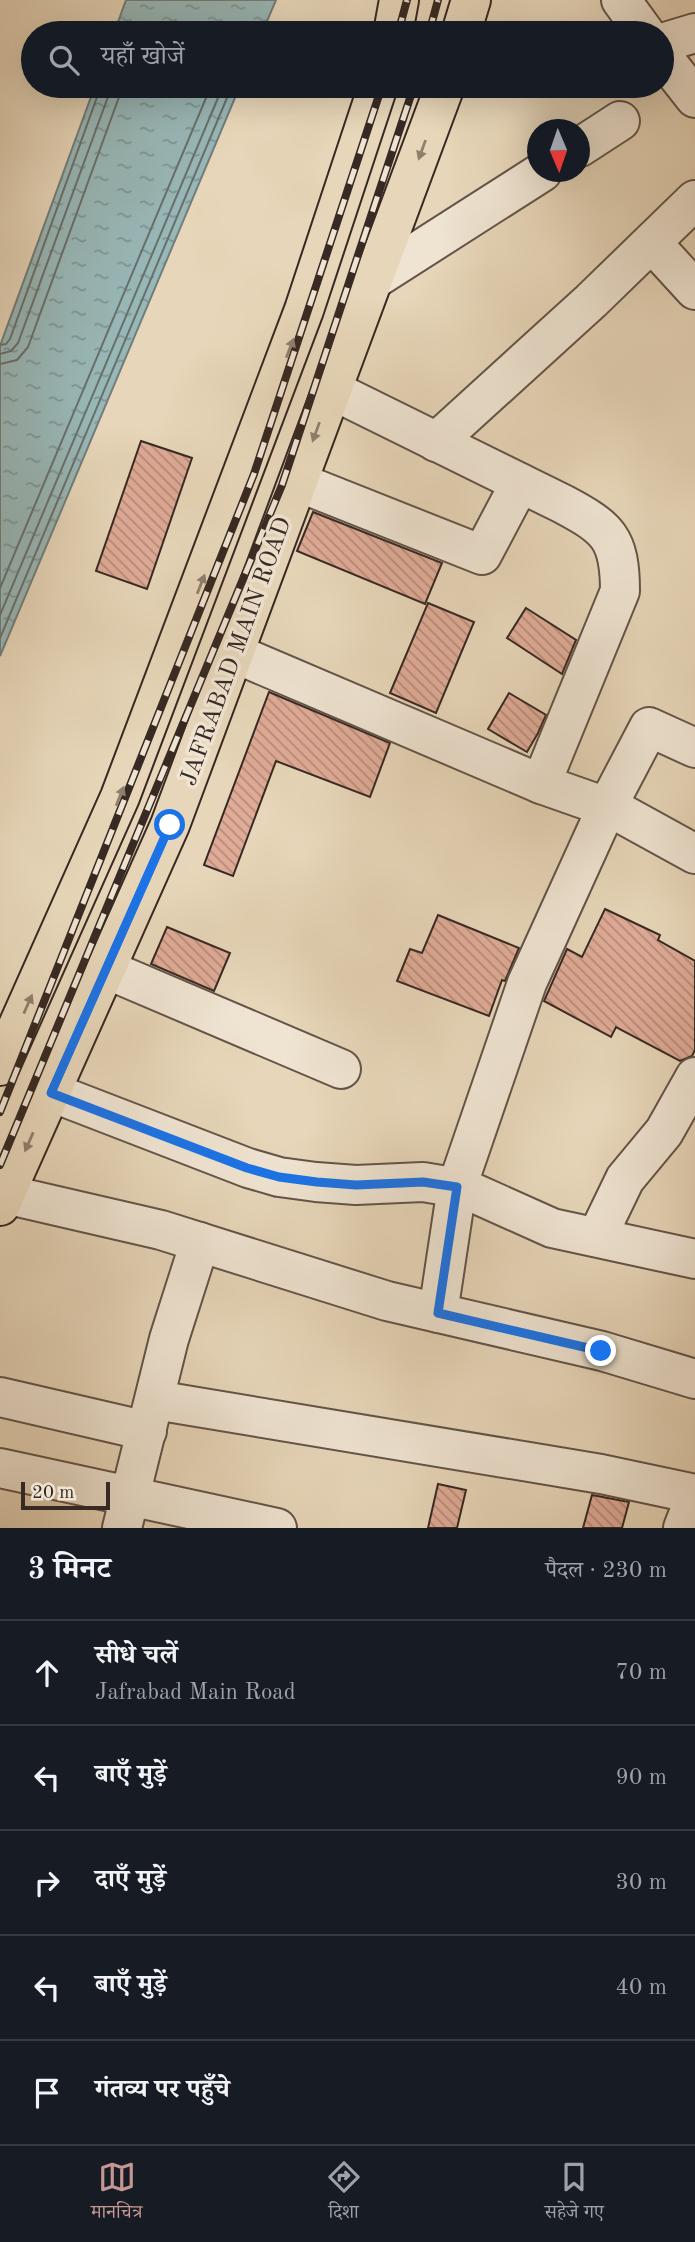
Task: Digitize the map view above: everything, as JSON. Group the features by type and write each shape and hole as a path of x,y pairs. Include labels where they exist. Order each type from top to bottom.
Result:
{"main road":[{"path":"395,21 399,0"},
{"path":"465,21 471,0"},
{"path":"0,1066 120,797 304,310 375,98"},
{"name":"JAFRABAD MAIN ROAD","path":"3,1200 170,825 441,98"}],"street":[{"path":"621,0 636,21"},
{"path":"674,39 695,33"},
{"path":"674,71 695,98"},
{"path":"590,140 620,121"},
{"path":"373,280 527,182"},
{"path":"436,442 695,200"},
{"path":"652,243 695,290"},
{"path":"332,390 594,520 614,543 620,564 620,591 541,784"},
{"path":"298,482 482,555 520,483"},
{"path":"234,653 541,784 607,807 695,854"},
{"path":"438,1313 457,1187 527,983 607,807 649,727 695,748"},
{"path":"106,969 341,1069"},
{"path":"597,1237 625,1180 664,1132 695,1077"},
{"path":"51,1093 247,1168 279,1177 356,1185 423,1182 457,1187 505,1205 552,1228 695,1259"},
{"path":"3,1200 161,1230 387,1301 601,1351 695,1379"},
{"path":"125,1511 169,1339 200,1242"},
{"path":"0,1397 601,1474 695,1495 683,1528"},
{"path":"0,1468 125,1511 277,1528"}],"water":[{"path":"126,0 276,0 267,21 118,21"},
{"path":"91,98 235,98 0,656 0,346"}],"building":[{"path":"141,441 192,458 147,589 96,571"},
{"path":"313,512 442,563 425,604 297,551"},
{"path":"428,603 474,622 436,713 390,693"},
{"path":"526,608 576,640 562,674 507,638"},
{"path":"269,692 390,743 370,797 276,761 233,876 204,865"},
{"path":"509,693 546,715 527,752 488,729"},
{"path":"605,909 660,935 658,940 695,961 695,1050 692,1056 680,1061 616,1027 611,1037 544,1001 567,949 582,957"},
{"path":"438,915 519,948 505,981 502,980 489,1016 397,981 410,949 422,953"},
{"path":"167,927 230,953 214,991 151,964"},
{"path":"438,1484 466,1490 457,1528 428,1528"},
{"path":"592,1495 629,1502 622,1528 583,1528"}],"railway":[{"path":"401,21 407,0"},
{"path":"432,21 438,0"},
{"path":"0,1112 254,474 378,98"},
{"path":"0,1165 282,485 410,98"}],"route":[{"path":"170,825 51,1093 247,1168 279,1177 356,1185 423,1182 457,1187 438,1313 601,1351"}]}
